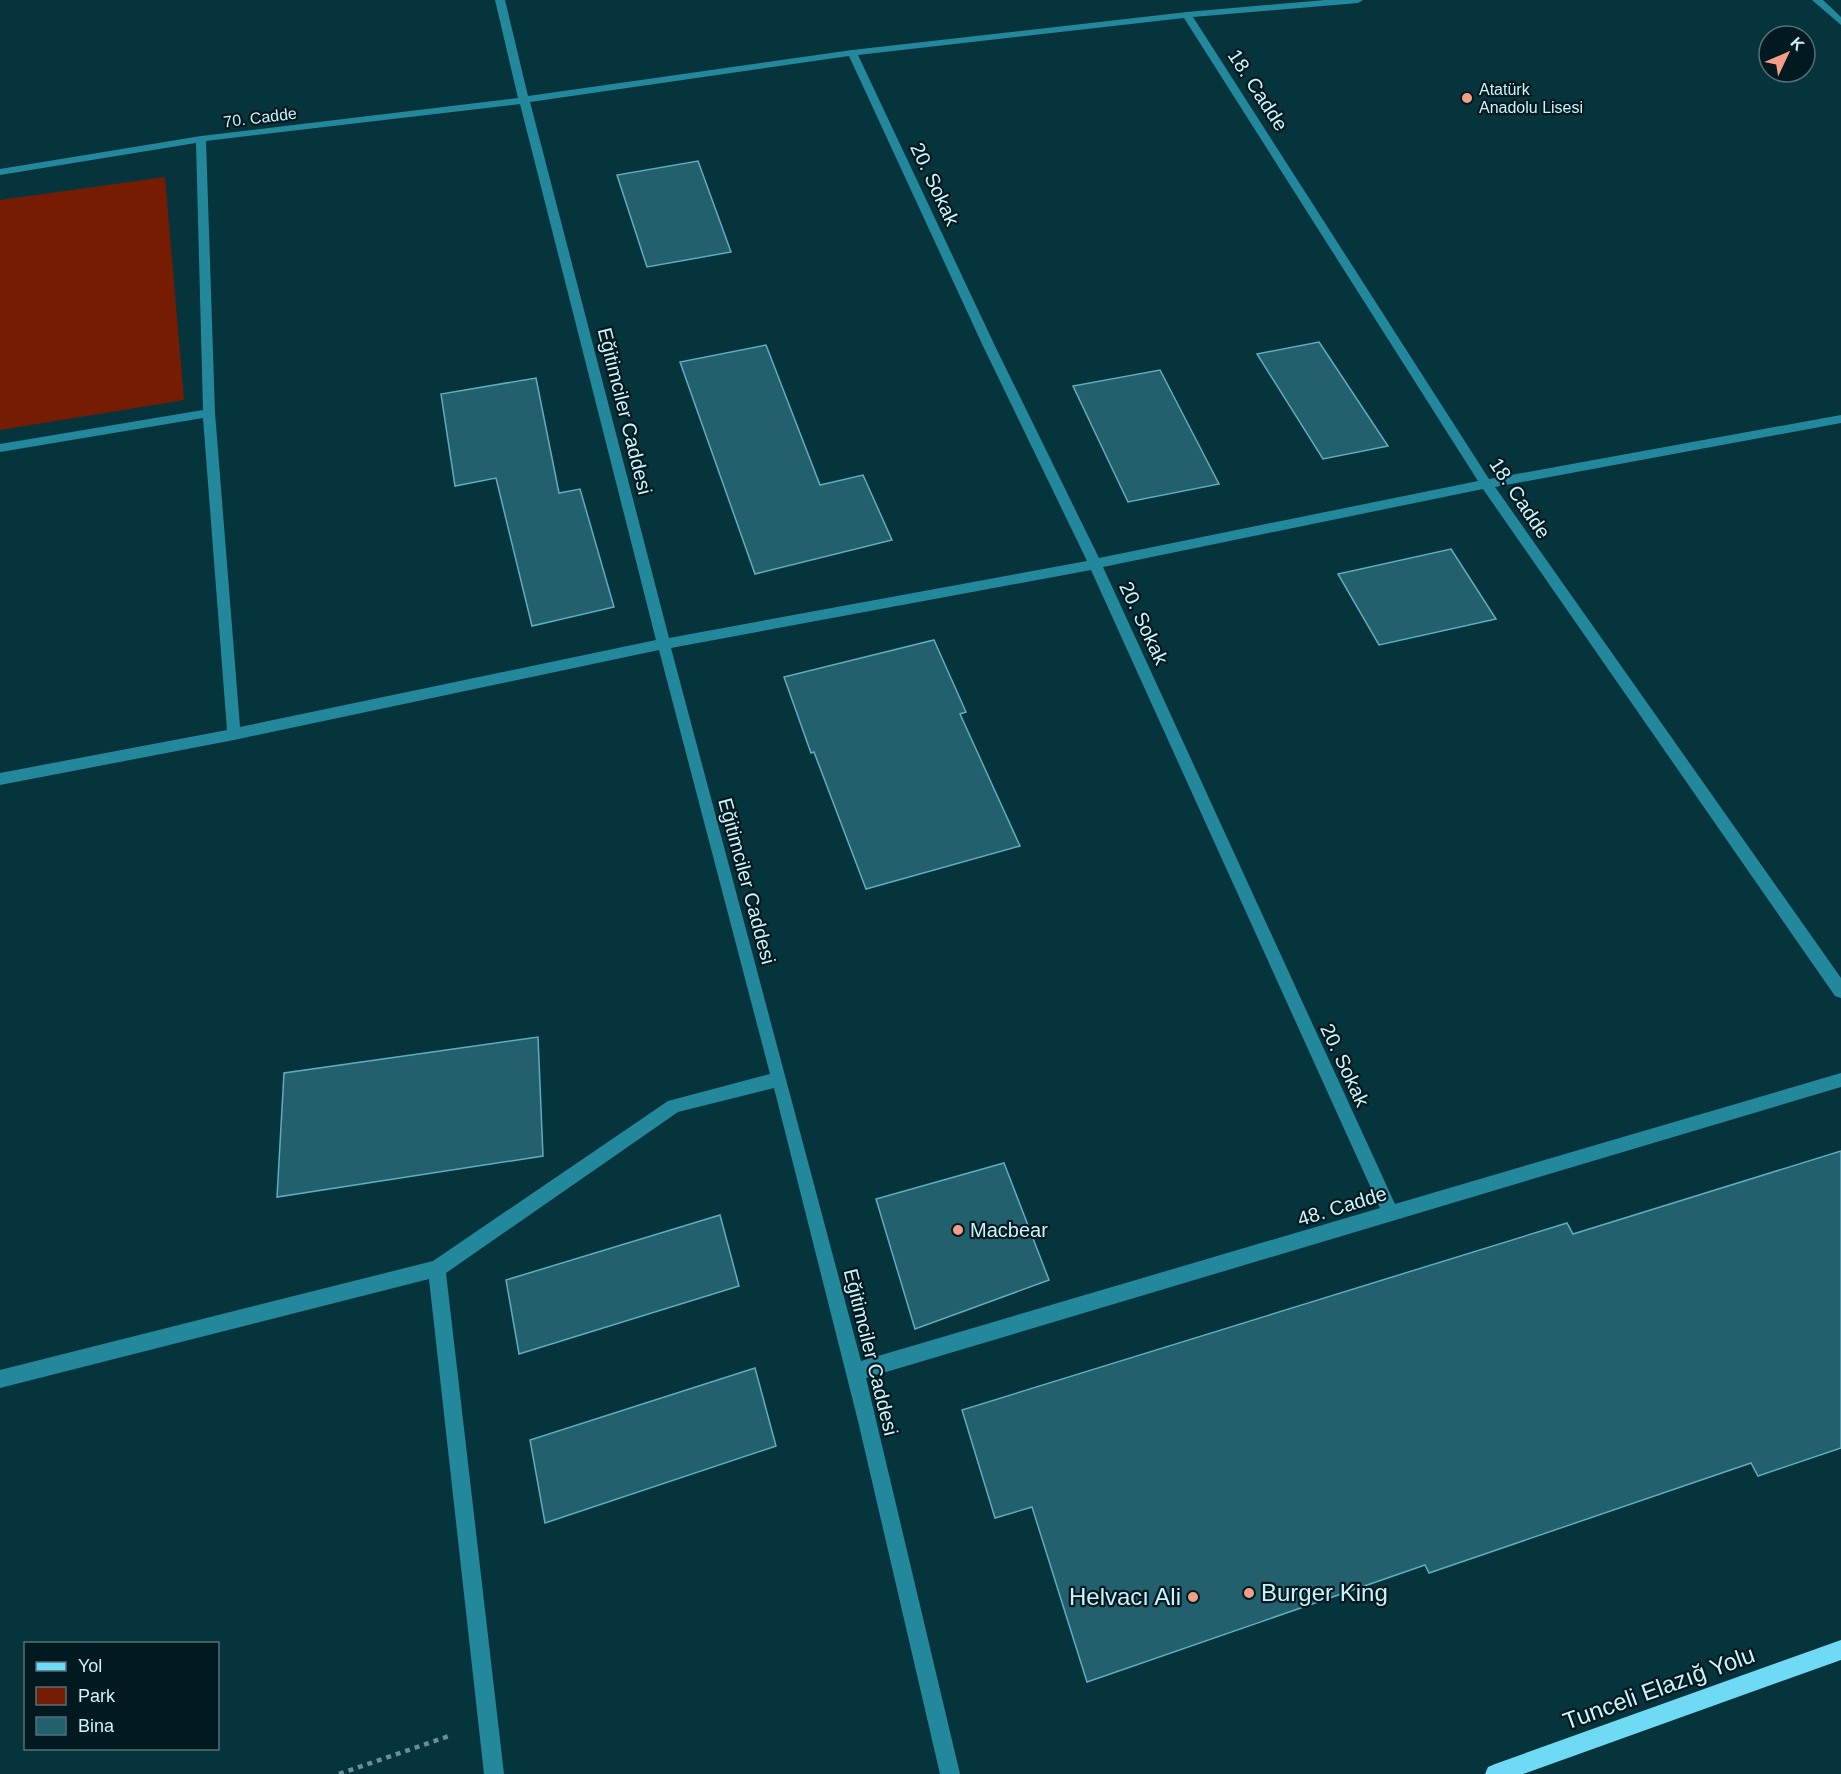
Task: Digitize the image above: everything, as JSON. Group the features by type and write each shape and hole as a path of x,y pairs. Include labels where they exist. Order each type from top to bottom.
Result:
{"main road":[{"name":"Tunceli Elazığ Yolu","path":"1495,1774 1841,1650"}],"street":[{"name":"Eğitimciler Caddesi","path":"501,0 524,100 663,644 855,1372 950,1774"},
{"name":"70. Cadde","path":"0,172 201,139 524,100 852,53 1269,4 1358,0"},
{"path":"1817,0 1841,22"},
{"name":"18. Cadde","path":"1187,15 1486,484 1841,991"},
{"name":"20. Sokak","path":"852,53 989,346 1095,564 1391,1213"},
{"path":"201,139 209,413 234,734"},
{"path":"0,448 209,413"},
{"path":"0,779 234,734 663,644 1095,564 1486,484 1841,418"},
{"path":"0,1379 437,1269 674,1106 778,1080"},
{"name":"48. Cadde","path":"855,1372 1841,1080"},
{"path":"437,1269 494,1774"}],"path":[{"path":"339,1774 488,1722"}],"green space":[{"path":"165,177 184,400 0,430 0,200"}],"building":[{"path":"698,161 731,252 647,267 617,175"},
{"path":"1319,342 1388,446 1323,459 1257,354"},
{"path":"766,345 820,485 863,475 892,540 755,574 680,362"},
{"path":"1160,370 1219,484 1128,502 1073,386"},
{"path":"536,378 559,493 580,489 614,607 532,626 496,478 455,486 441,394"},
{"path":"1451,549 1496,619 1379,645 1338,574"},
{"path":"934,640 966,712 960,714 1020,846 866,889 814,752 811,753 784,677"},
{"path":"538,1037 543,1156 277,1197 284,1073"},
{"path":"1841,1151 1841,1448 1758,1476 1751,1463 1429,1573 1425,1565 1087,1682 1032,1507 995,1518 962,1410 1567,1223 1573,1234"},
{"name":"Macbear","path":"1004,1163 1049,1280 915,1329 876,1199"},
{"path":"720,1215 739,1286 519,1354 506,1280"},
{"path":"755,1368 776,1446 545,1523 530,1440"}],"place":[{"name":"Atatürk Anadolu Lisesi","path":"1467,98"},
{"name":"Macbear","path":"958,1230"},
{"name":"Burger King","path":"1249,1593"},
{"name":"Helvacı Ali","path":"1193,1597"}]}
